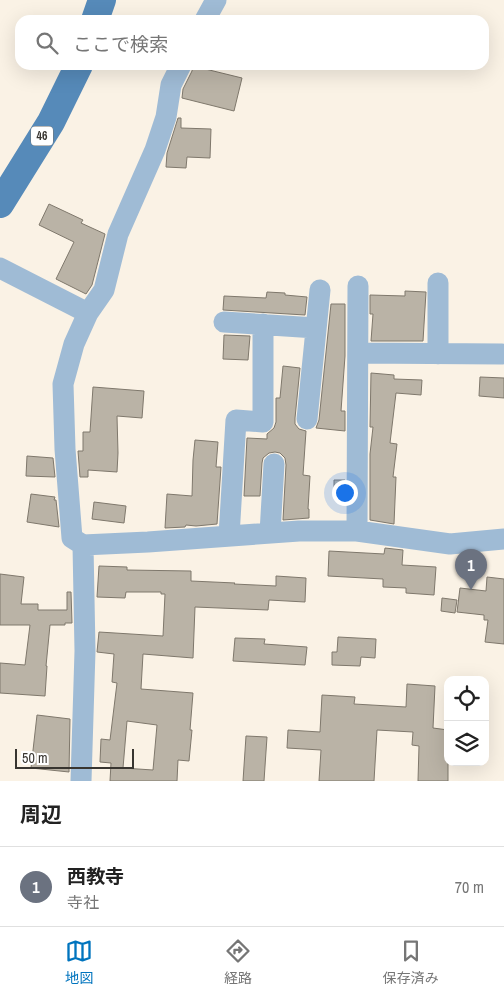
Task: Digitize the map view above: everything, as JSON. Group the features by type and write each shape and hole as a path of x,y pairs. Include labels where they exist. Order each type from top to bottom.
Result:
{"main road":[{"path":"97,15 102,0"},
{"name":"46","path":"0,204 50,122 76,70"}],"street":[{"path":"208,15 216,0"},
{"path":"178,70 171,84 166,117 155,150 118,234 104,290 88,313 74,344 64,384 72,538 83,545 299,531 357,531 450,544 504,540"},
{"path":"0,268 88,313"},
{"path":"438,283 438,354"},
{"path":"357,531 358,286"},
{"path":"307,419 320,290"},
{"path":"224,322 316,328"},
{"path":"228,536 236,420 262,422 263,324"},
{"path":"358,353 502,354"},
{"path":"270,533 274,464"},
{"path":"81,781 85,651 83,545"}],"building":[{"path":"209,70 242,78 234,111 182,98 183,89 192,71"},
{"path":"178,118 181,118 181,128 211,129 210,158 187,157 186,168 166,167 167,153"},
{"path":"49,204 83,220 81,223 105,234 92,285 86,294 56,279 74,242 39,225"},
{"path":"405,291 426,292 423,341 371,341 373,314 370,314 370,295 405,296"},
{"path":"267,292 307,297 305,315 223,310 224,296 266,298"},
{"path":"331,304 345,304 345,356 341,411 345,411 345,431 316,428 319,420"},
{"path":"224,335 250,336 248,360 223,359"},
{"path":"283,366 300,368 295,424 299,429 306,431 303,475 310,476 309,518 283,520 286,465 285,458 280,453 269,453 263,458 260,496 244,496 247,438 267,439 267,434 274,428 276,422 276,398 280,398"},
{"path":"371,373 394,375 394,379 422,380 421,395 396,393 390,443 397,444 393,477 396,477 394,524 370,520 370,454 373,427 370,427"},
{"path":"480,377 504,378 504,398 479,396"},
{"path":"93,387 144,391 142,418 117,416 117,472 88,470 88,477 80,477 78,451 83,451 83,432 90,432"},
{"path":"195,440 218,442 216,467 221,467 217,524 165,528 167,494 192,496"},
{"path":"27,456 53,458 55,477 26,476"},
{"path":"334,480 345,480 345,498 334,498"},
{"path":"31,494 55,497 59,527 27,522"},
{"path":"94,502 126,506 124,523 92,519"},
{"path":"385,548 403,550 402,565 436,567 434,595 406,593 406,588 383,587 383,579 328,576 329,551 384,554"},
{"path":"99,566 127,567 127,570 191,571 191,581 234,584 276,586 276,576 306,578 305,602 269,600 268,610 195,607 193,658 143,654 141,689 193,693 189,761 178,760 177,781 110,781 111,763 100,762 101,739 110,740 117,683 112,682 114,654 97,652 99,632 163,636 165,594 161,594 161,592 126,592 125,598 97,597","holes":["127,721 157,725 153,770 123,768"]},
{"path":"0,574 24,577 21,604 38,604 38,610 67,610 67,592 71,592 72,623 50,625 45,696 0,693 0,663 25,665 30,625 0,625"},
{"path":"487,577 504,579 504,644 485,642 488,620 484,620 484,615 457,612 460,588 486,591"},
{"path":"442,598 457,600 455,613 441,611"},
{"path":"338,637 376,639 375,658 361,657 360,666 332,665 332,652 337,652"},
{"path":"235,638 265,639 264,644 307,647 305,665 233,661"},
{"path":"407,684 435,686 433,728 444,729 444,766 448,766 448,781 418,781 419,746 412,745 413,732 377,730 374,781 319,781 321,750 287,748 288,730 320,732 322,695 355,697 354,704 406,707"},
{"path":"37,715 70,719 69,772 31,768"},
{"path":"246,736 267,737 264,781 243,781"}],"place":[{"name":"西教寺","path":"471,590"}]}
